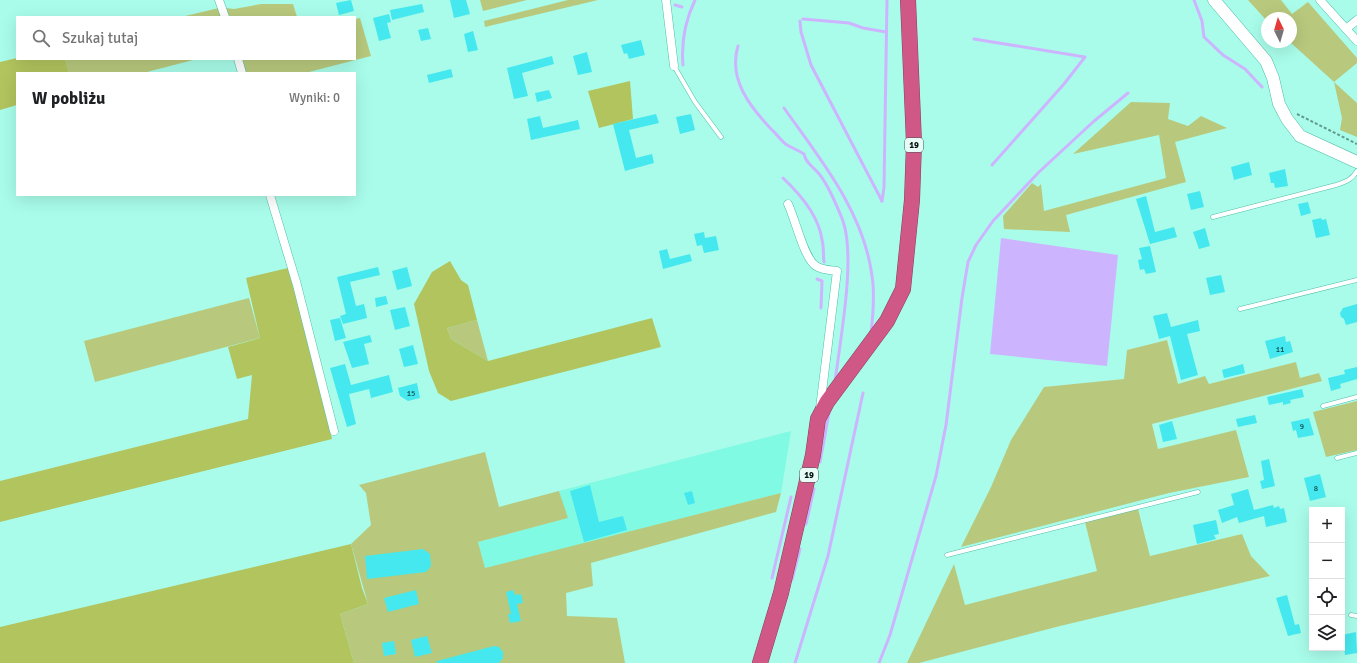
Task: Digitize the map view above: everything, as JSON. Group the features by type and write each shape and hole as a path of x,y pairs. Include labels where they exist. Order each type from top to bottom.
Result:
{"highway":[{"name":"19","path":"760,663 781,593 813,455 818,419 831,396 887,321 903,289 912,200 914,143 908,0"}],"main road":[{"path":"1214,0 1266,60 1273,78 1279,104 1287,119 1300,136 1357,162"}],"street":[{"path":"219,0 225,16"},
{"path":"666,0 674,66"},
{"path":"1320,0 1357,41"},
{"path":"1346,29 1357,20"},
{"path":"238,60 242,72"},
{"path":"270,196 297,285 334,432"},
{"path":"788,204 795,218 810,261 823,270 837,272 818,419"}],"lane":[{"path":"674,66 695,102 722,137"},
{"path":"1213,217 1336,186 1354,176 1357,171"},
{"path":"1240,309 1357,280"},
{"path":"1323,406 1357,397"},
{"path":"1337,458 1357,453"},
{"path":"947,556 1198,492"},
{"path":"1351,615 1357,616"}],"path":[{"path":"1279,104 1357,144"}],"shaded area":[{"path":"480,0 527,0 483,11"},
{"path":"568,0 598,0 485,27 484,21"},
{"path":"1248,0 1281,0 1290,12 1261,12 1261,14"},
{"path":"1308,2 1357,58 1357,63 1334,82 1297,48 1297,12 1295,12"},
{"path":"261,4 293,4 297,16 228,16 226,8 234,9"},
{"path":"219,8 222,16 185,16"},
{"path":"360,18 371,56 356,60 356,19"},
{"path":"16,58 16,60 65,60 69,72 16,72 16,105 0,110 0,62"},
{"path":"65,60 193,60 147,72 69,72"},
{"path":"241,60 355,60 309,72 245,72"},
{"path":"630,81 633,119 599,128 588,91"},
{"path":"1334,82 1357,103 1357,137 1340,130 1342,118"},
{"path":"1131,102 1170,103 1168,119 1188,126 1201,116 1227,128 1175,142 1186,182 1066,215 1070,232 1004,229 1003,216 1032,183 1038,187 1041,184 1044,211 1166,178 1159,135 1073,154"},
{"path":"1001,238 1118,255 1107,366 990,354"},
{"path":"450,261 461,280 468,285 477,320 447,328 451,339 488,361 652,318 661,347 451,401 438,393 429,371 414,304 432,272"},
{"path":"288,268 317,372 332,439 0,522 0,481 248,419 252,375 237,379 228,347 260,338 246,278"},
{"path":"249,298 260,338 95,382 84,341"},
{"path":"477,320 488,361 451,339 447,328"},
{"path":"1167,340 1178,384 1205,376 1209,384 1296,362 1300,378 1319,373 1322,381 1152,424 1158,449 1236,430 1249,477 1169,493 961,547 991,487 1011,440 1044,387 1124,379 1127,350"},
{"path":"1357,401 1357,450 1326,457 1313,412"},
{"path":"791,431 781,493 485,569 478,542 567,518 559,491"},
{"path":"485,452 499,507 559,491 568,518 478,542 485,568 781,493 776,512 591,563 593,586 566,593 567,616 617,618 625,663 354,663 340,614 368,604 351,544 371,525 366,493 359,485"},
{"path":"1138,509 1150,556 1242,534 1251,556 1270,576 1060,626 919,663 907,663 954,564 965,605 1097,571 1085,522"},
{"path":"351,544 362,588 368,604 340,614 354,663 0,663 0,627"}],"building":[{"path":"351,0 354,11 339,15 336,3"},
{"path":"450,0 466,0 470,14 454,18"},
{"path":"422,4 424,12 392,20 390,10"},
{"path":"389,14 391,22 387,23 391,38 379,41 373,18"},
{"path":"428,28 431,39 421,41 418,30"},
{"path":"473,31 478,50 468,52 464,34"},
{"path":"641,40 645,55 629,59 627,53 624,54 621,45"},
{"path":"587,52 592,72 578,75 573,56"},
{"path":"552,56 554,64 522,73 528,96 514,99 507,68"},
{"path":"451,69 453,77 429,83 427,75"},
{"path":"549,90 552,98 537,102 535,93"},
{"path":"656,114 659,123 629,130 636,158 652,154 654,163 625,171 613,124"},
{"path":"691,114 695,130 680,134 676,117"},
{"path":"540,116 543,128 578,120 580,129 531,140 527,119"},
{"path":"1249,162 1252,175 1234,180 1231,167"},
{"path":"1285,169 1288,186 1275,188 1274,183 1271,183 1269,173"},
{"path":"1200,191 1204,207 1191,210 1187,194"},
{"path":"1146,196 1155,232 1174,227 1177,237 1150,244 1136,199"},
{"path":"1308,202 1311,213 1301,216 1298,204"},
{"path":"1321,218 1322,220 1326,219 1330,235 1316,238 1312,220"},
{"path":"1205,228 1210,246 1199,249 1193,232"},
{"path":"704,232 705,238 716,236 719,250 704,253 702,245 697,246 694,234"},
{"path":"1150,246 1156,272 1146,274 1144,269 1140,270 1138,260 1142,259 1139,248"},
{"path":"667,249 670,259 690,254 692,261 663,269 659,251"},
{"path":"378,267 380,275 350,282 356,306 364,304 367,318 343,324 340,316 346,314 337,277"},
{"path":"407,267 412,286 397,290 392,271"},
{"path":"1221,275 1225,292 1210,295 1206,278"},
{"path":"386,296 388,304 376,307 375,298"},
{"path":"1357,304 1357,322 1346,325 1340,313 1343,308"},
{"path":"405,307 410,326 395,330 390,310"},
{"path":"1167,313 1171,327 1198,320 1200,331 1187,334 1198,375 1181,380 1170,336 1159,339 1153,316"},
{"path":"340,318 346,338 335,341 330,320"},
{"path":"370,335 372,342 364,344 369,364 352,368 343,342"},
{"path":"1285,336 1286,342 1290,341 1293,352 1270,359 1265,341"},
{"path":"413,345 418,364 404,367 399,349"},
{"path":"345,364 351,385 389,375 393,392 371,398 369,389 349,394 356,424 347,427 330,368"},
{"path":"1243,364 1245,373 1224,378 1222,370"},
{"path":"1357,367 1357,379 1340,384 1341,388 1331,391 1328,378 1345,374 1344,370"},
{"path":"417,383 420,398 408,401 400,396 398,388"},
{"path":"1302,389 1304,397 1290,400 1291,403 1283,405 1283,402 1269,405 1267,397"},
{"path":"1255,415 1257,423 1238,427 1236,419"},
{"path":"1309,418 1314,435 1298,438 1296,430 1293,431 1291,422"},
{"path":"1172,421 1177,439 1163,442 1159,425"},
{"path":"1269,459 1275,486 1262,489 1260,481 1264,480 1261,461"},
{"path":"1320,474 1326,497 1310,501 1304,478"},
{"path":"590,485 599,522 623,516 627,530 584,542 570,491"},
{"path":"1248,489 1254,510 1273,505 1274,508 1279,506 1280,509 1284,508 1287,522 1266,527 1264,516 1239,523 1237,517 1222,523 1218,510 1234,505 1231,494"},
{"path":"692,491 695,503 688,505 684,493"},
{"path":"1216,520 1219,534 1214,535 1216,539 1197,544 1193,525"},
{"path":"423,549 430,554 431,566 426,572 367,579 365,556"},
{"path":"416,590 419,604 388,612 384,598"},
{"path":"513,590 515,595 521,594 523,603 517,604 521,621 510,623 508,614 511,614 506,592"},
{"path":"1287,595 1295,625 1299,624 1301,633 1288,636 1276,598"},
{"path":"1356,632 1357,653 1345,655 1345,634"},
{"path":"427,636 432,653 415,657 411,640"},
{"path":"394,641 396,654 384,656 382,643"},
{"path":"494,646 499,647 503,652 503,658 499,663 437,663 437,661"}],"waterway":[{"path":"683,65 684,32 695,0"},
{"path":"882,201 884,187 887,0"},
{"path":"1194,0 1202,21 1204,37 1223,55 1245,69 1262,87"},
{"path":"675,5 682,7"},
{"path":"803,19 849,23 863,28 886,32"},
{"path":"800,21 801,32 811,65 882,201"},
{"path":"974,39 1085,57 1064,84 992,165"},
{"path":"738,46 736,70 743,92 756,112 783,142 804,154 806,160 820,175 827,186 843,221 847,237 848,278 835,382"},
{"path":"879,663 890,635 936,476 946,425 968,262 976,245 993,221 1039,172 1093,122 1128,93"},
{"path":"784,108 826,167 850,208 860,230 867,252 873,283 871,334"},
{"path":"783,178 802,198 817,222 823,243 824,262"},
{"path":"817,279 822,281 821,308"},
{"path":"795,663 828,556 863,393"},
{"path":"820,462 829,413"},
{"path":"806,524 814,489"},
{"path":"772,578 791,497"},
{"path":"792,580 800,549"}]}
